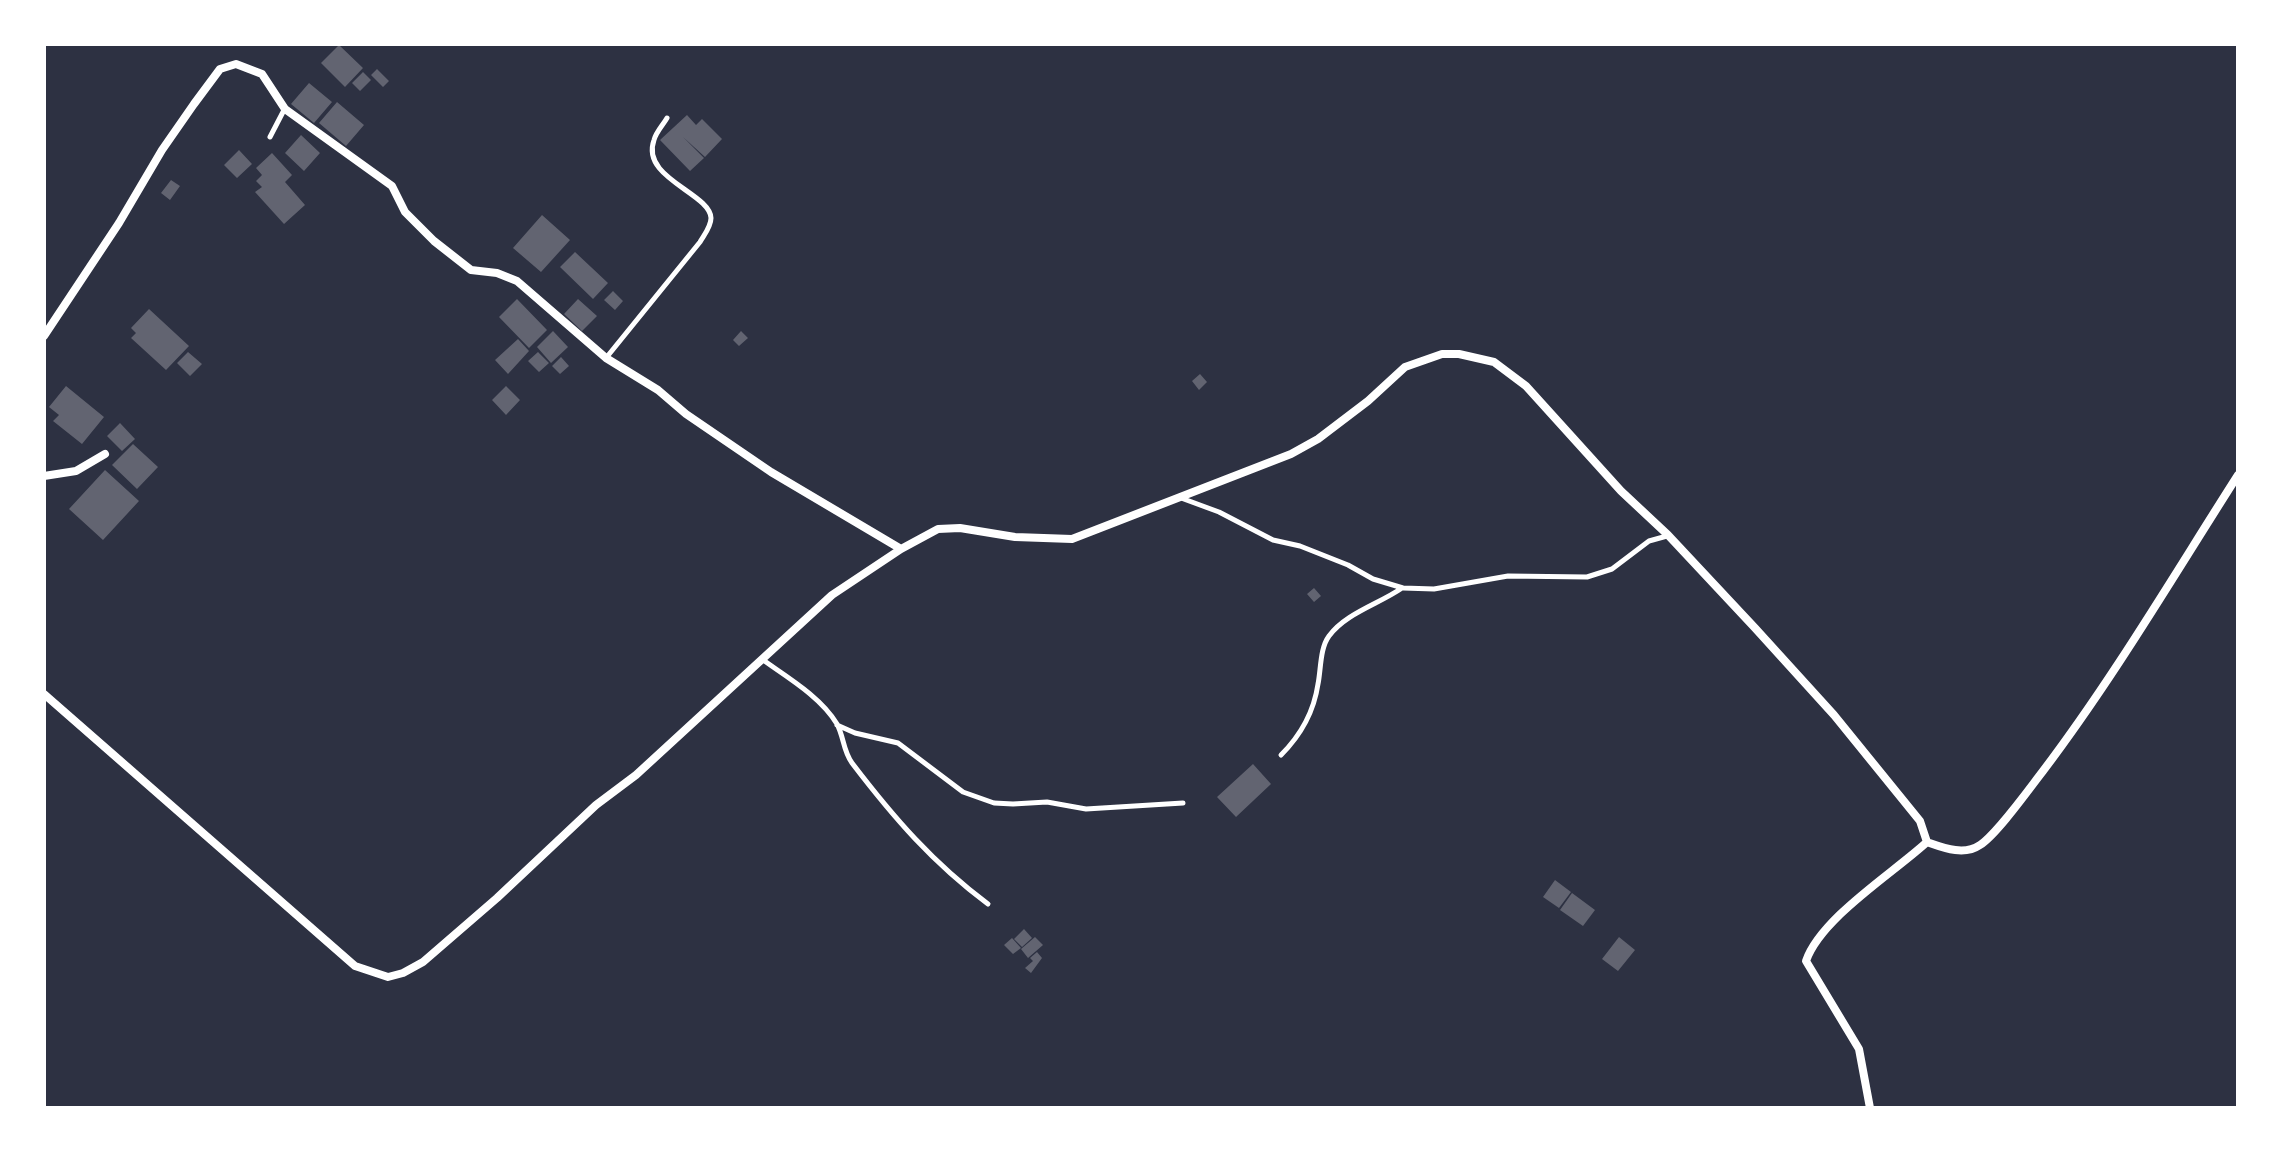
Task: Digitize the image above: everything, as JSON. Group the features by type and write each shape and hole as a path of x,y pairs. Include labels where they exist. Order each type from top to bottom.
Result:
{"street":[{"path":"44,336 119,223 162,150 220,69 236,64 262,74 285,109 385,180 397,193 398,203 405,212 434,241 471,270 497,273 517,281 606,358 658,390 686,414 771,472 901,549"},
{"path":"44,694 355,966 388,977 423,962 596,805 636,775 832,595 901,549 938,529 960,528 1015,537 1072,539 1291,454 1318,439 1368,401 1405,367 1442,354 1459,354 1494,362 1526,386 1621,491 1668,535 1834,715 1920,821 1927,842"},
{"path":"44,476 76,471 105,454"},
{"path":"1927,842 1945,848 1971,850 1982,844 2016,804 2098,694 2238,475"},
{"path":"1870,1108 1859,1049 1806,961 1812,946 1828,926 1927,842"}],"lane":[{"path":"270,137 285,109"},
{"path":"606,358 684,263 710,222 708,211 663,172 652,154 653,140 667,118"},
{"path":"1181,498 1219,512 1273,540 1300,546 1348,565 1373,579 1403,588 1434,589 1508,576 1587,577 1612,569 1649,541 1668,535"},
{"path":"1281,755 1303,728 1310,711 1318,688 1327,639 1339,625 1403,588"},
{"path":"763,660 823,707 837,725 850,761 912,836 939,866 988,904"},
{"path":"837,725 855,733 898,743 963,792 994,803 1047,802 1086,809 1183,803"}],"building":[{"path":"339,45 363,68 345,87 321,63"},
{"path":"377,69 389,81 383,87 371,75"},
{"path":"363,72 371,80 360,91 352,83"},
{"path":"309,83 332,102 314,123 291,104"},
{"path":"337,102 364,125 346,146 319,123"},
{"path":"687,115 696,125 702,119 722,139 705,157 683,137 704,158 690,171 660,140"},
{"path":"301,135 320,153 304,171 285,153"},
{"path":"239,150 252,164 237,178 224,165"},
{"path":"272,153 292,175 285,182 305,205 284,224 255,192 262,187 256,181 262,175 256,168"},
{"path":"171,180 180,186 170,200 161,193"},
{"path":"542,215 570,240 541,272 513,248"},
{"path":"575,252 608,283 593,299 560,267"},
{"path":"613,291 623,301 615,310 604,300"},
{"path":"517,299 547,330 529,348 499,317"},
{"path":"578,299 597,316 582,331 564,314"},
{"path":"149,309 189,346 166,370 131,338 136,333 131,328"},
{"path":"553,331 568,347 551,363 537,347"},
{"path":"741,331 748,338 739,346 733,340"},
{"path":"518,339 529,351 508,374 495,360"},
{"path":"188,352 202,364 190,376 177,363"},
{"path":"538,352 549,363 539,372 528,361"},
{"path":"561,357 569,366 560,374 552,366"},
{"path":"1200,374 1207,382 1199,390 1192,381"},
{"path":"66,386 104,417 82,444 53,421 59,415 49,407"},
{"path":"506,386 520,400 506,415 492,400"},
{"path":"120,423 135,439 122,451 107,436"},
{"path":"133,444 158,467 137,489 112,465"},
{"path":"105,470 139,501 103,540 69,509"},
{"path":"1314,588 1321,596 1314,602 1307,594"},
{"path":"1253,764 1271,784 1236,817 1217,797"},
{"path":"1555,880 1571,892 1559,908 1543,897"},
{"path":"1572,893 1595,910 1583,926 1560,910"},
{"path":"1024,929 1032,938 1022,947 1014,939"},
{"path":"1035,937 1043,945 1028,958 1021,949"},
{"path":"1619,937 1635,950 1618,971 1602,959"},
{"path":"1012,938 1021,948 1013,954 1004,945"},
{"path":"1037,952 1042,958 1031,973 1025,968"}]}
